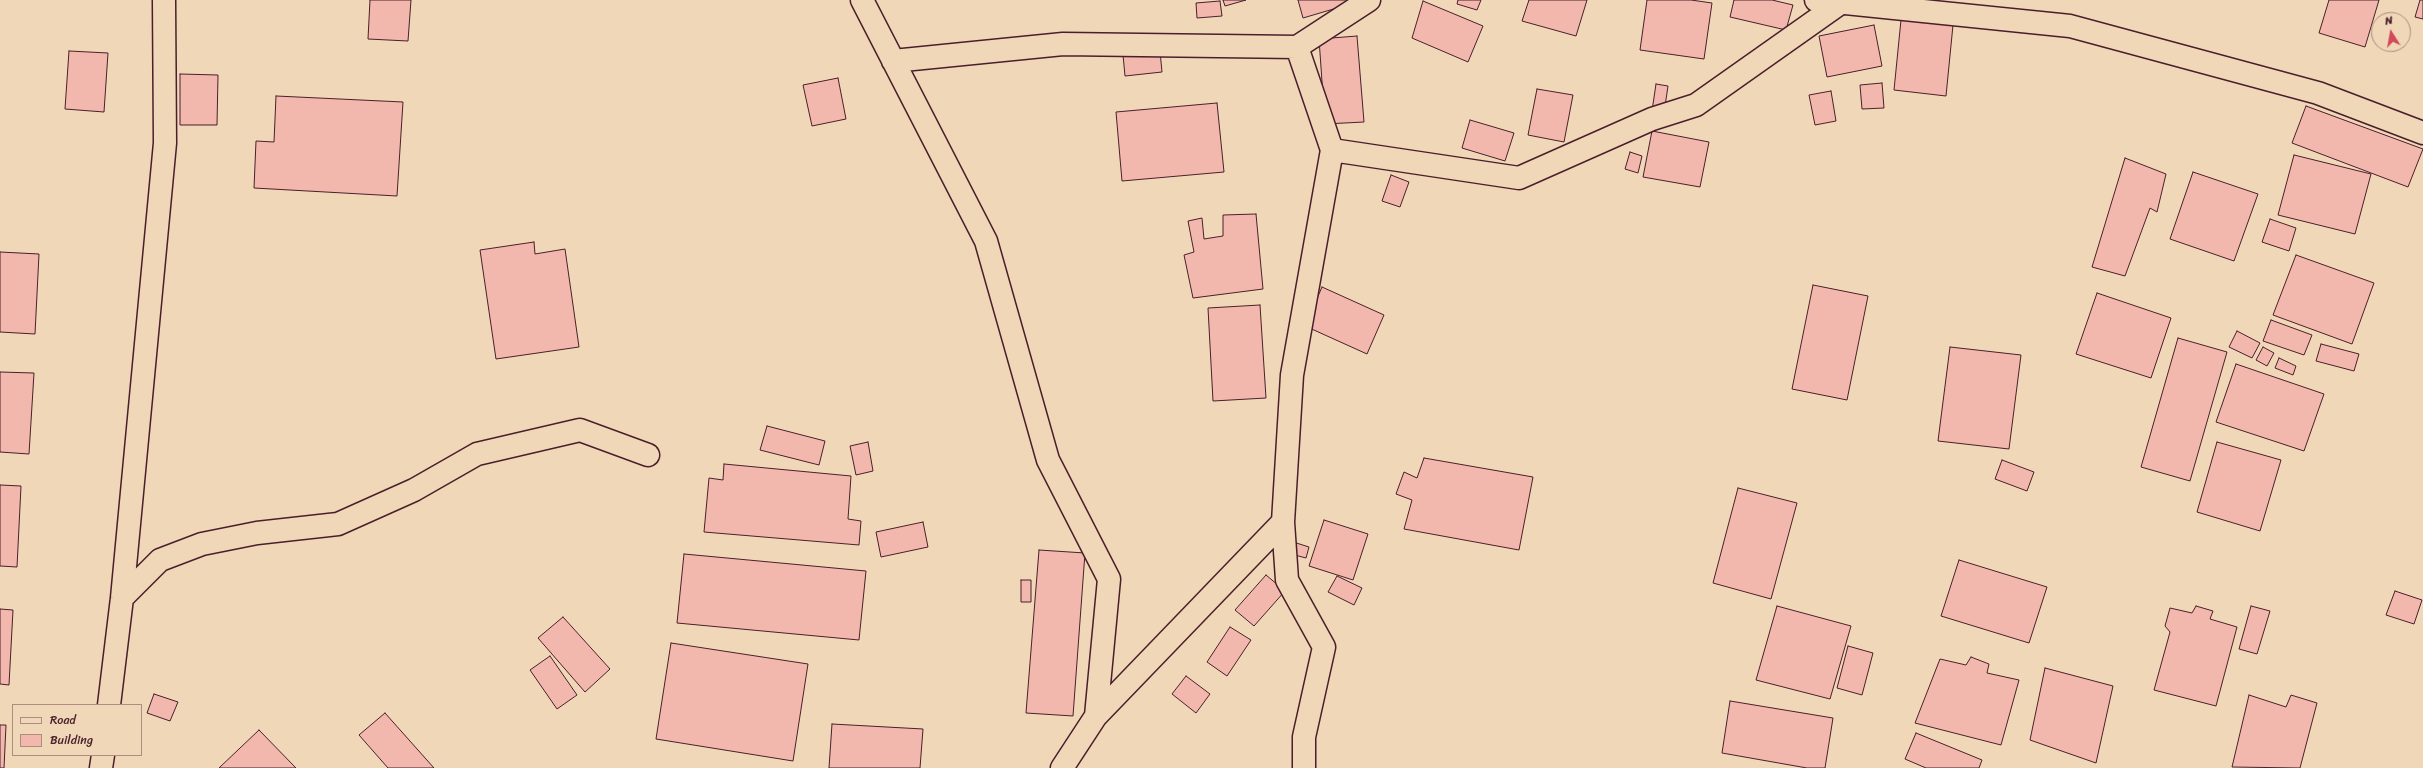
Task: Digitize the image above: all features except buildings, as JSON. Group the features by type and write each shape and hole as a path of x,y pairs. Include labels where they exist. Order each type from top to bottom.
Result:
{"street":[{"path":"109,704 122,598 165,143 164,0"},
{"path":"862,0 986,241 1048,460 1109,579 1096,716"},
{"path":"893,61 1063,44 1298,47 1370,0"},
{"path":"1816,0 1839,4 2070,26 2318,93 2423,133"},
{"path":"1332,150 1519,178 1652,118 1696,106 1839,4"},
{"path":"1298,47 1332,150 1292,375 1283,522 1287,580 1324,647 1304,737 1304,768"},
{"path":"122,598 160,560 202,544 257,533 338,524 414,490 477,454 580,430 648,455"},
{"path":"1062,768 1096,716 1283,522"},
{"path":"102,768 103,756"}]}
